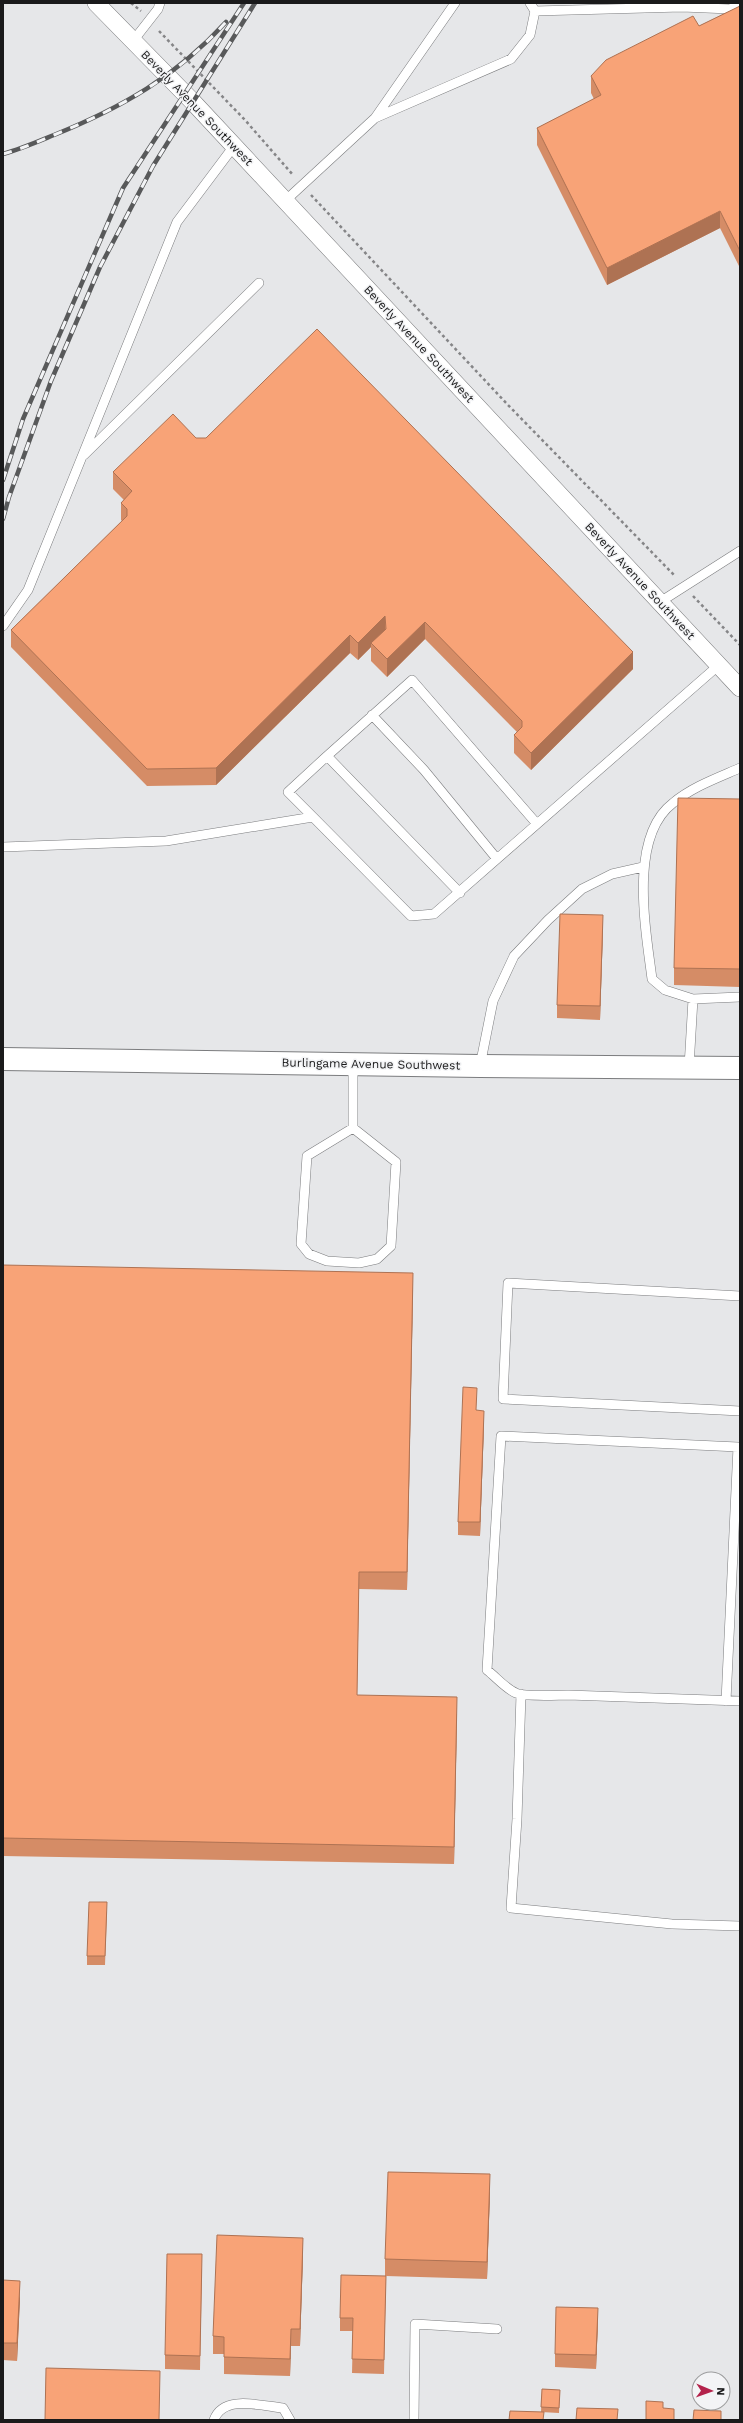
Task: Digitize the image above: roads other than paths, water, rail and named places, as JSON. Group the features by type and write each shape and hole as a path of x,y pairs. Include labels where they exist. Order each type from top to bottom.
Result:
{"street":[{"name":"Beverly Avenue Southwest","path":"96,3 234,146 740,688"},
{"name":"Burlingame Avenue Southwest","path":"3,1059 740,1068"}],"lane":[{"path":"133,41 158,9 160,3"},
{"path":"285,201 375,118 455,3"},
{"path":"375,118 511,59 530,35 535,11 530,3"},
{"path":"535,11 682,7 730,9 740,4"},
{"path":"3,626 28,590 177,222 234,146"},
{"path":"81,458 259,283"},
{"path":"660,602 740,551"},
{"path":"537,824 412,680 288,792 411,916 434,914 460,893 719,665"},
{"path":"372,715 424,770 497,859"},
{"path":"327,756 460,893"},
{"path":"740,768 700,786 672,803 654,826 644,866 647,937 652,980 665,990 693,998 740,997"},
{"path":"3,847 166,842 313,817"},
{"path":"480,1066 493,1002 514,956 548,920 582,889 612,874 644,866"},
{"path":"689,1067 693,998"},
{"path":"353,1064 353,1128"},
{"path":"353,1128 396,1162 391,1246 377,1259 359,1263 326,1261 309,1254 301,1244 307,1156 353,1128"},
{"path":"740,1296 508,1283 503,1399 740,1410"},
{"path":"726,1701 739,1447 500,1436 487,1670 516,1693 521,1694 726,1701 740,1701"},
{"path":"521,1694 517,1819 511,1908 672,1924 740,1926"},
{"path":"414,2420 415,2324 497,2328"},
{"path":"214,2420 217,2413 225,2406 244,2404 283,2408 290,2420"}],"railway":[{"path":"3,480 23,419 123,188 244,3"},
{"path":"3,519 9,497 51,381 100,267 153,166 255,3"},
{"path":"3,154 79,125 147,89 188,59 226,22"}]}
